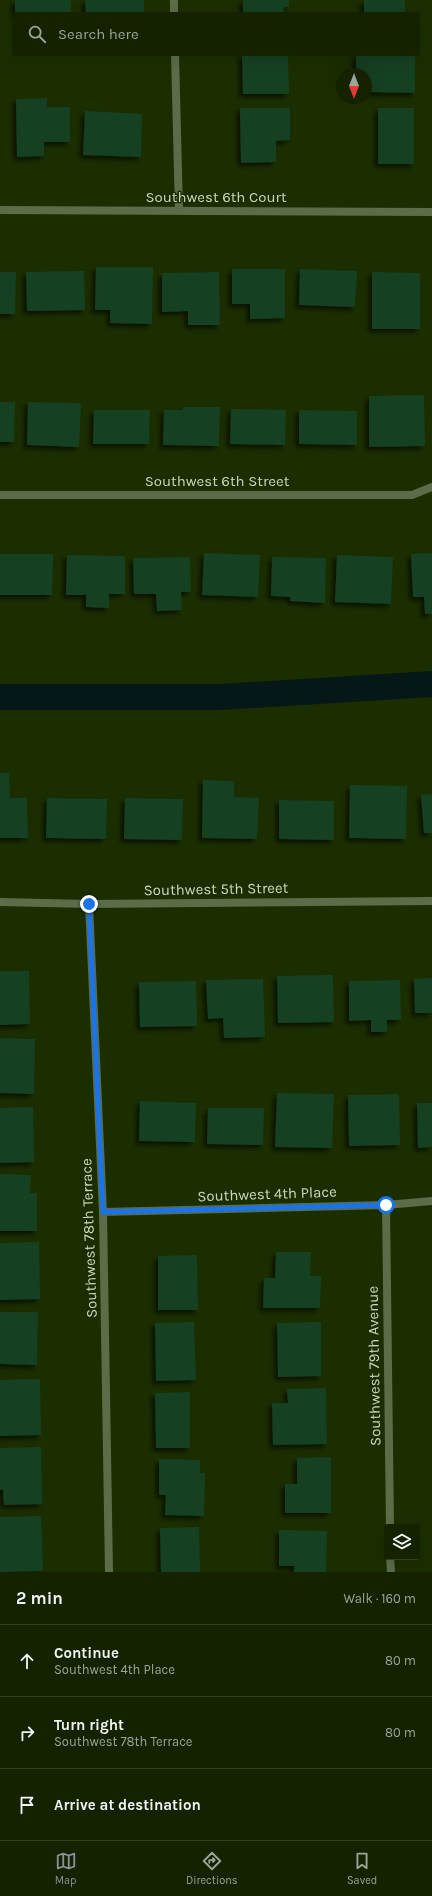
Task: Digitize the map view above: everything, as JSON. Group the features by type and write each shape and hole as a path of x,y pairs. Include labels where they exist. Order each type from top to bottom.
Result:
{"street":[{"path":"174,0 174,12"},
{"path":"175,56 179,211"},
{"name":"Southwest 6th Court","path":"0,210 432,212"},
{"name":"Southwest 6th Street","path":"0,495 412,495 432,487"},
{"name":"Southwest 5th Street","path":"0,902 89,904 432,901"},
{"name":"Southwest 78th Terrace","path":"89,904 103,1212 109,1572"},
{"name":"Southwest 4th Place","path":"103,1212 386,1205 432,1201"},
{"name":"Southwest 79th Avenue","path":"386,1205 390,1524"},
{"path":"390,1560 390,1572"}],"building":[{"path":"15,0 71,0 71,12 15,12"},
{"path":"85,0 144,0 144,12 86,12"},
{"path":"243,0 289,0 289,7 284,7 284,12 243,12"},
{"path":"364,0 405,0 405,12 364,12"},
{"path":"242,56 288,56 289,94 243,94"},
{"path":"356,56 415,56 415,93 372,92 372,68 356,68"},
{"path":"47,98 47,107 70,107 70,142 44,142 44,156 17,157 16,99"},
{"path":"240,108 290,108 290,140 276,141 276,162 241,163"},
{"path":"378,108 414,108 414,164 378,164"},
{"path":"85,111 142,114 141,157 83,155"},
{"path":"96,267 153,267 152,324 110,323 110,310 95,310"},
{"path":"232,269 285,269 285,318 250,319 250,304 232,304"},
{"path":"300,269 357,271 355,307 299,305"},
{"path":"84,271 85,310 27,311 26,272"},
{"path":"0,272 16,272 15,314 0,314"},
{"path":"219,272 220,325 188,325 188,311 162,312 162,273"},
{"path":"372,272 420,273 420,329 372,329"},
{"path":"424,395 425,446 369,447 369,396"},
{"path":"0,402 15,402 14,442 0,442"},
{"path":"28,402 81,403 79,447 27,445"},
{"path":"183,407 220,407 219,446 163,445 164,410 183,410"},
{"path":"231,409 286,410 285,445 230,444"},
{"path":"94,410 150,410 149,444 93,444"},
{"path":"299,410 357,411 357,445 299,444"},
{"path":"204,553 260,555 258,597 202,595"},
{"path":"432,553 432,614 425,614 424,597 413,597 411,554"},
{"path":"0,554 53,554 52,595 0,595"},
{"path":"67,555 125,556 125,594 109,594 109,608 86,607 86,595 66,595"},
{"path":"337,555 393,557 391,604 335,602"},
{"path":"190,557 191,592 181,592 182,610 157,611 156,594 134,594 133,558"},
{"path":"272,557 326,558 325,603 290,601 290,597 271,596"},
{"path":"0,773 9,773 10,798 27,798 28,838 0,838"},
{"path":"203,780 234,781 234,797 259,798 257,839 202,838"},
{"path":"350,785 407,786 406,839 349,838"},
{"path":"432,794 432,833 424,833 421,795"},
{"path":"47,798 107,799 106,839 46,838"},
{"path":"125,798 183,799 182,840 124,839"},
{"path":"279,800 334,801 334,840 279,839"},
{"path":"0,971 29,971 30,1024 0,1025"},
{"path":"333,975 334,1022 278,1023 277,976"},
{"path":"432,978 432,1013 415,1013 414,979"},
{"path":"263,979 265,1037 224,1038 223,1018 208,1019 206,980"},
{"path":"400,980 401,1020 387,1020 387,1032 371,1032 371,1020 349,1021 349,981"},
{"path":"196,981 197,1026 140,1027 139,982"},
{"path":"0,1038 35,1039 34,1094 0,1093"},
{"path":"277,1093 334,1094 332,1148 275,1147"},
{"path":"399,1094 400,1145 349,1146 348,1095"},
{"path":"140,1101 196,1103 195,1142 139,1141"},
{"path":"417,1103 432,1103 432,1147 418,1148"},
{"path":"33,1107 34,1162 0,1163 0,1108"},
{"path":"208,1108 264,1108 263,1145 207,1144"},
{"path":"0,1174 31,1175 30,1193 37,1193 37,1231 0,1231"},
{"path":"39,1242 40,1299 0,1300 0,1243"},
{"path":"276,1252 311,1252 310,1276 321,1276 320,1308 263,1308 264,1278 275,1278"},
{"path":"197,1255 198,1310 158,1310 158,1256"},
{"path":"0,1312 38,1312 37,1365 0,1364"},
{"path":"194,1322 196,1380 156,1381 155,1323"},
{"path":"321,1322 321,1376 278,1377 277,1323"},
{"path":"40,1379 41,1435 0,1436 0,1380"},
{"path":"326,1388 327,1444 273,1445 272,1403 288,1403 287,1389"},
{"path":"190,1392 190,1448 156,1448 155,1393"},
{"path":"41,1447 42,1504 4,1505 3,1490 0,1490 0,1448"},
{"path":"331,1457 331,1513 285,1513 285,1484 297,1484 297,1458"},
{"path":"159,1459 200,1460 200,1473 205,1473 204,1516 165,1515 166,1495 159,1495"},
{"path":"41,1516 43,1571 0,1572 0,1517"},
{"path":"199,1527 200,1572 161,1572 160,1528"},
{"path":"279,1530 327,1531 326,1572 294,1572 294,1566 279,1566"}],"waterway":[{"path":"0,697 220,697 432,684"}],"route":[{"path":"89,904 103,1212 386,1205"}]}
